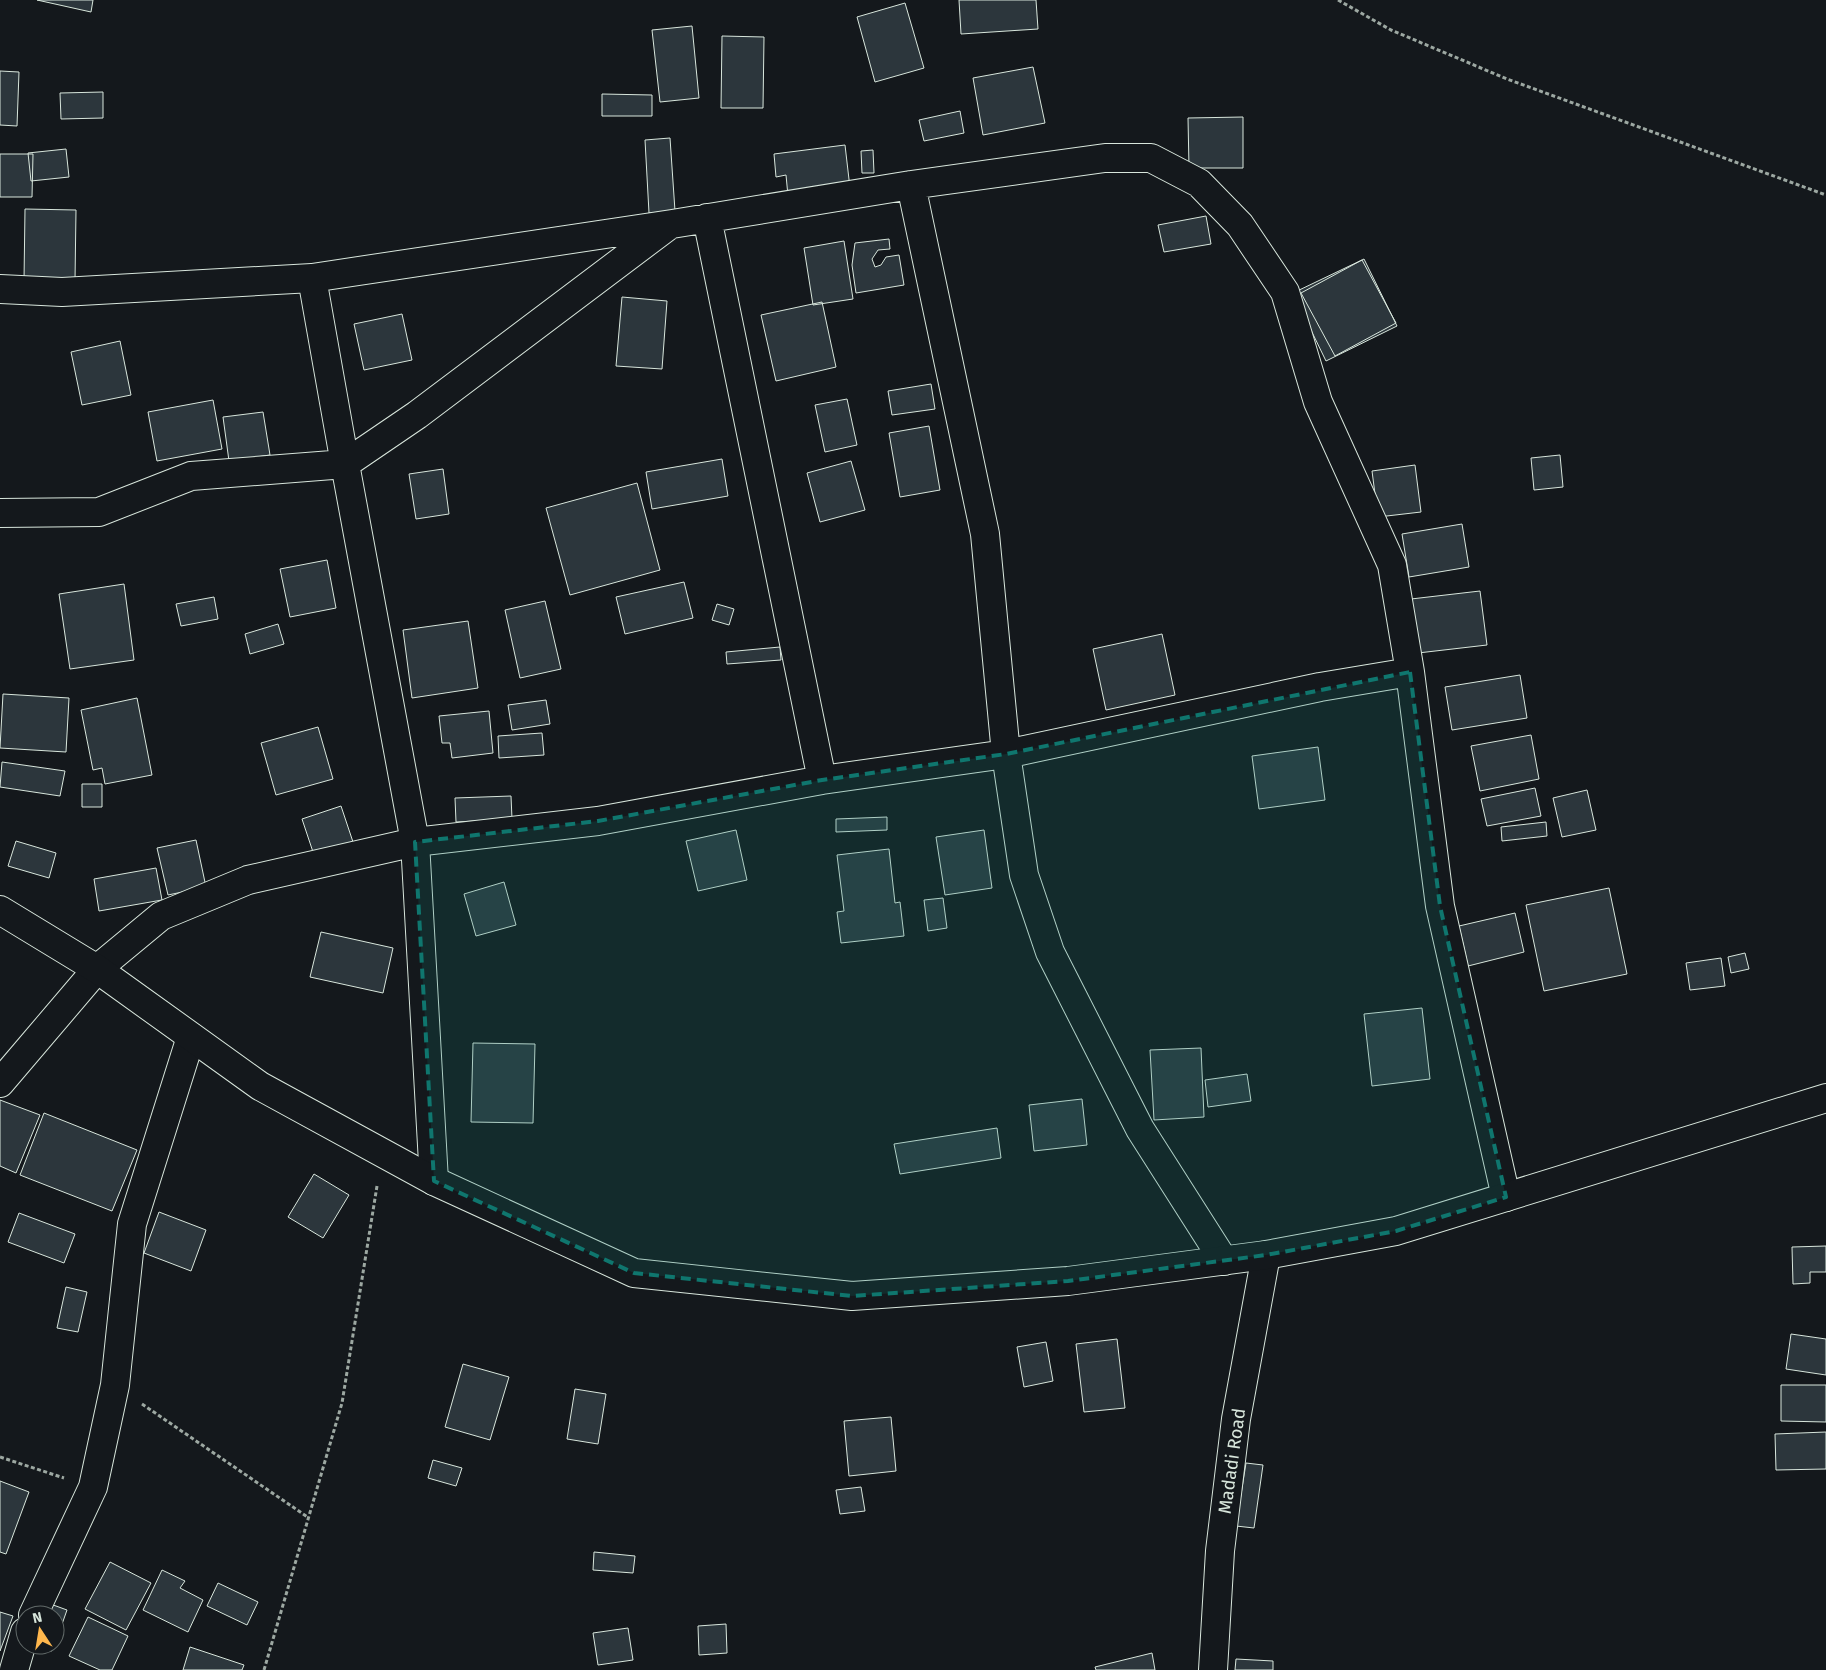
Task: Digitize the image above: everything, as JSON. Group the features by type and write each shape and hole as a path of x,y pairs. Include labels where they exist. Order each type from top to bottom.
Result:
{"street":[{"path":"0,289 62,292 312,278 672,224 911,185 1105,158 1151,158 1199,183 1240,225 1285,292 1318,402 1392,565 1410,672 1440,906 1506,1197"},
{"path":"911,185 986,534 1006,754 1024,874 1050,952 1140,1129 1224,1261"},
{"path":"707,218 822,780"},
{"path":"0,514 99,512 191,476 344,464 425,409 672,224"},
{"path":"312,278 344,464 415,842 434,1181"},
{"path":"0,1083 97,969 160,916 248,880 415,842 598,821 822,780 1006,754 1320,687 1410,672"},
{"path":"0,910 97,969 260,1086 434,1181 634,1273 852,1296 1068,1281 1266,1255 1396,1231 1826,1098"},
{"path":"38,1605 93,1487 115,1385 132,1224 192,1037"},
{"name":"Madadi Road","path":"1213,1670 1220,1551 1236,1419 1266,1255"},
{"path":"14,1670 18,1655"}],"path":[{"path":"1338,0 1391,30 1507,79 1826,195"},
{"path":"264,1670 342,1403 382,1153"},
{"path":"115,1385 309,1518"},
{"path":"0,1458 93,1487"}],"highlighted area":[{"path":"1410,672 1440,906 1506,1197 1396,1231 1266,1255 1068,1281 852,1296 634,1273 434,1181 415,842 598,821 822,780 1006,754"}],"building":[{"path":"37,0 93,0 91,12"},
{"path":"959,0 1036,0 1038,29 961,34"},
{"path":"905,3 924,68 875,82 857,17"},
{"path":"692,26 699,98 660,102 652,30"},
{"path":"722,36 764,37 763,108 721,108"},
{"path":"1033,67 1045,123 983,135 973,78"},
{"path":"0,71 19,72 17,126 0,125"},
{"path":"103,92 103,118 61,119 60,93"},
{"path":"602,94 652,95 652,116 602,116"},
{"path":"960,111 964,133 924,141 919,120"},
{"path":"1243,117 1243,168 1189,168 1188,118"},
{"path":"670,138 675,211 649,213 645,140"},
{"path":"845,145 850,188 788,196 786,175 776,177 774,154"},
{"path":"66,149 69,177 31,181 28,153"},
{"path":"873,150 874,173 862,173 861,151"},
{"path":"0,154 33,154 32,197 0,197"},
{"path":"25,209 76,210 75,281 24,281"},
{"path":"1206,216 1211,244 1164,252 1158,225"},
{"path":"889,239 890,249 878,250 872,259 875,267 881,265 886,257 899,255 904,285 856,293 852,265 855,243"},
{"path":"844,241 853,299 813,305 804,248"},
{"path":"1364,259 1397,326 1326,361 1293,293"},
{"path":"1362,260 1396,323 1335,356 1301,293"},
{"path":"622,297 667,301 662,369 616,366"},
{"path":"822,302 836,367 776,381 761,315"},
{"path":"402,314 412,360 364,370 354,324"},
{"path":"120,341 131,395 82,405 71,352"},
{"path":"931,384 935,409 892,415 888,391"},
{"path":"847,399 857,445 825,452 815,405"},
{"path":"213,400 222,449 157,461 148,412"},
{"path":"263,412 270,455 229,461 223,417"},
{"path":"929,426 940,490 900,497 889,433"},
{"path":"1560,455 1563,487 1534,490 1531,458"},
{"path":"722,459 728,496 652,509 646,472"},
{"path":"851,461 865,510 820,522 807,473"},
{"path":"1415,465 1421,512 1378,517 1372,471"},
{"path":"443,469 449,514 416,519 409,474"},
{"path":"637,483 660,570 570,595 546,508"},
{"path":"1462,524 1469,567 1409,577 1402,534"},
{"path":"327,560 336,608 290,617 280,569"},
{"path":"684,582 693,618 625,634 616,597"},
{"path":"124,584 134,660 70,669 59,594"},
{"path":"1480,591 1487,645 1418,653 1411,599"},
{"path":"214,597 218,619 181,626 176,604"},
{"path":"545,601 561,669 520,678 505,610"},
{"path":"717,604 734,609 729,625 712,620"},
{"path":"468,621 478,688 412,698 403,630"},
{"path":"278,624 284,644 250,654 245,634"},
{"path":"1162,634 1175,695 1106,710 1093,649"},
{"path":"780,647 781,660 727,664 726,652"},
{"path":"1520,675 1527,718 1452,730 1445,687"},
{"path":"3,694 69,698 66,752 0,748"},
{"path":"137,698 152,775 105,784 102,768 93,770 81,710"},
{"path":"546,700 550,724 512,730 508,705"},
{"path":"489,711 493,753 452,758 450,743 442,743 439,716"},
{"path":"318,727 333,779 276,795 261,743"},
{"path":"542,733 544,755 499,758 498,736"},
{"path":"1531,735 1539,779 1480,791 1471,746"},
{"path":"1318,747 1325,800 1259,809 1252,756"},
{"path":"2,762 65,771 60,796 0,787"},
{"path":"82,784 102,784 102,807 82,807"},
{"path":"1535,788 1541,816 1487,826 1481,799"},
{"path":"1587,790 1596,830 1562,837 1553,798"},
{"path":"511,796 512,819 456,822 455,798"},
{"path":"341,806 354,845 315,858 302,819"},
{"path":"887,817 887,830 836,832 836,819"},
{"path":"1546,822 1547,836 1502,841 1501,827"},
{"path":"736,830 747,880 698,891 686,841"},
{"path":"984,830 992,888 945,895 936,837"},
{"path":"196,840 206,887 168,895 157,848"},
{"path":"16,841 56,853 49,878 8,866"},
{"path":"889,849 895,903 900,902 904,936 841,943 837,912 844,911 837,855"},
{"path":"156,868 162,900 99,911 94,879"},
{"path":"504,882 516,925 476,936 464,894"},
{"path":"1609,888 1627,974 1544,991 1526,905"},
{"path":"943,898 947,928 928,931 924,900"},
{"path":"1515,913 1524,952 1468,966 1459,926"},
{"path":"321,932 393,948 383,993 310,977"},
{"path":"1745,953 1749,969 1731,973 1728,957"},
{"path":"1721,958 1725,986 1690,990 1686,963"},
{"path":"1422,1008 1430,1079 1372,1086 1364,1014"},
{"path":"473,1043 535,1044 533,1123 471,1122"},
{"path":"1201,1048 1204,1117 1154,1120 1150,1050"},
{"path":"1247,1074 1251,1101 1208,1107 1205,1080"},
{"path":"1082,1099 1087,1145 1034,1151 1029,1105"},
{"path":"0,1100 40,1115 16,1173 0,1166"},
{"path":"44,1113 137,1150 112,1211 20,1175"},
{"path":"997,1128 1001,1158 900,1174 894,1144"},
{"path":"314,1174 349,1195 323,1238 288,1217"},
{"path":"159,1212 206,1230 191,1271 144,1253"},
{"path":"19,1213 75,1234 64,1263 8,1242"},
{"path":"1826,1246 1826,1272 1810,1272 1810,1283 1793,1284 1792,1247"},
{"path":"66,1287 87,1292 78,1332 57,1328"},
{"path":"1791,1334 1826,1339 1826,1375 1786,1369"},
{"path":"1117,1339 1125,1408 1084,1412 1076,1344"},
{"path":"1046,1342 1053,1381 1024,1387 1017,1347"},
{"path":"463,1364 509,1377 490,1440 445,1427"},
{"path":"1781,1385 1826,1385 1826,1422 1781,1421"},
{"path":"575,1389 606,1394 598,1444 567,1439"},
{"path":"891,1417 896,1471 849,1476 844,1421"},
{"path":"1826,1432 1826,1469 1776,1470 1775,1434"},
{"path":"433,1460 462,1468 456,1486 428,1478"},
{"path":"1246,1463 1263,1465 1254,1528 1236,1526"},
{"path":"0,1481 29,1492 6,1554 0,1552"},
{"path":"861,1487 865,1511 840,1514 836,1490"},
{"path":"594,1552 635,1556 633,1573 593,1570"},
{"path":"110,1562 151,1583 126,1630 85,1609"},
{"path":"162,1570 185,1581 180,1588 203,1600 188,1632 143,1610"},
{"path":"218,1583 258,1602 247,1625 207,1606"},
{"path":"0,1612 13,1616 0,1651"},
{"path":"88,1617 128,1636 112,1670 100,1670 69,1656"},
{"path":"726,1624 727,1653 699,1655 698,1626"},
{"path":"628,1628 633,1660 598,1665 593,1633"},
{"path":"190,1647 244,1665 242,1670 183,1670"},
{"path":"1152,1653 1155,1670 1096,1670 1095,1667"},
{"path":"1236,1659 1273,1661 1273,1670 1235,1670"}]}
